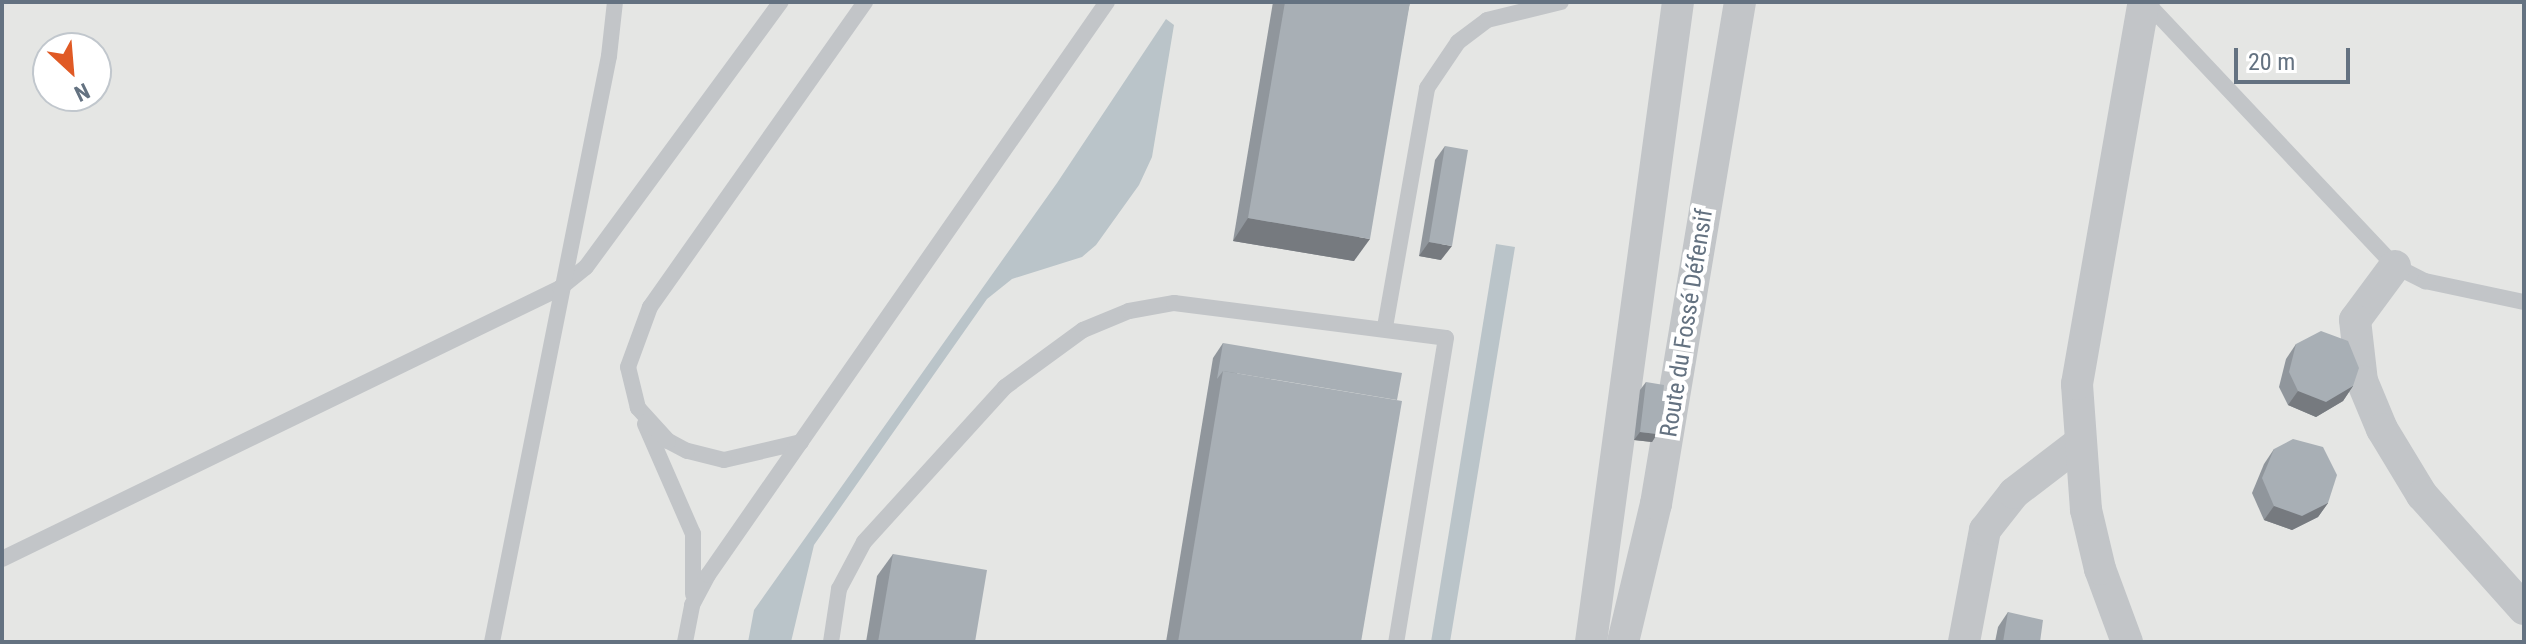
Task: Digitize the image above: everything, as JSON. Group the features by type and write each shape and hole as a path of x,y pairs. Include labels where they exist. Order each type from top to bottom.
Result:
{"street":[{"path":"1591,642 1678,2"},
{"name":"Route du Fossé Défensif","path":"1623,642 1658,492 1740,2"},
{"path":"2127,642 2096,555 2078,444 2081,336 2145,2"},
{"path":"2395,266 2355,320 2362,381 2382,429 2422,495 2524,609"},
{"path":"1964,642 1985,530 2014,493 2078,444"}],"lane":[{"path":"492,642 560,288 609,56 615,2"},
{"path":"2,559 560,288 586,267 781,2"},
{"path":"685,642 697,571 693,534 638,408 628,367 650,307 865,2"},
{"path":"692,605 801,442 1107,2"},
{"path":"1385,327 1427,88 1458,42 1487,20 1561,2"},
{"path":"2145,2 2395,266 2425,281 2524,302"},
{"path":"831,642 839,589 864,542 1005,387 1083,330 1129,311 1174,303 1385,327 1446,338 1396,642"},
{"path":"638,408 668,441 705,458 742,458 801,442"}],"shaded area":[{"path":"2,2 2524,2 2524,642 2,642"},
{"path":"1166,19 1174,25 1152,157 1139,185 1096,245 1082,257 1012,279 987,299 814,545 791,642 748,642 754,610 1057,183"},
{"path":"1496,244 1515,247 1450,642 1431,642"}],"building":[{"path":"1285,2 1410,2 1370,239 1248,218"},
{"path":"1445,146 1468,150 1452,246 1429,242"},
{"path":"2321,331 2348,341 2359,368 2353,386 2326,402 2298,391 2289,372 2296,344"},
{"path":"1223,343 1402,373 1397,400 1223,371 1217,379"},
{"path":"1223,371 1402,401 1361,642 1178,642"},
{"path":"1646,382 1664,385 1663,396 1668,396 1657,434 1640,432"},
{"path":"2293,439 2323,447 2337,475 2328,503 2302,516 2274,506 2262,478 2274,449"},
{"path":"893,554 987,570 975,642 878,642"},
{"path":"2008,612 2043,620 2040,642 2003,642"}]}
